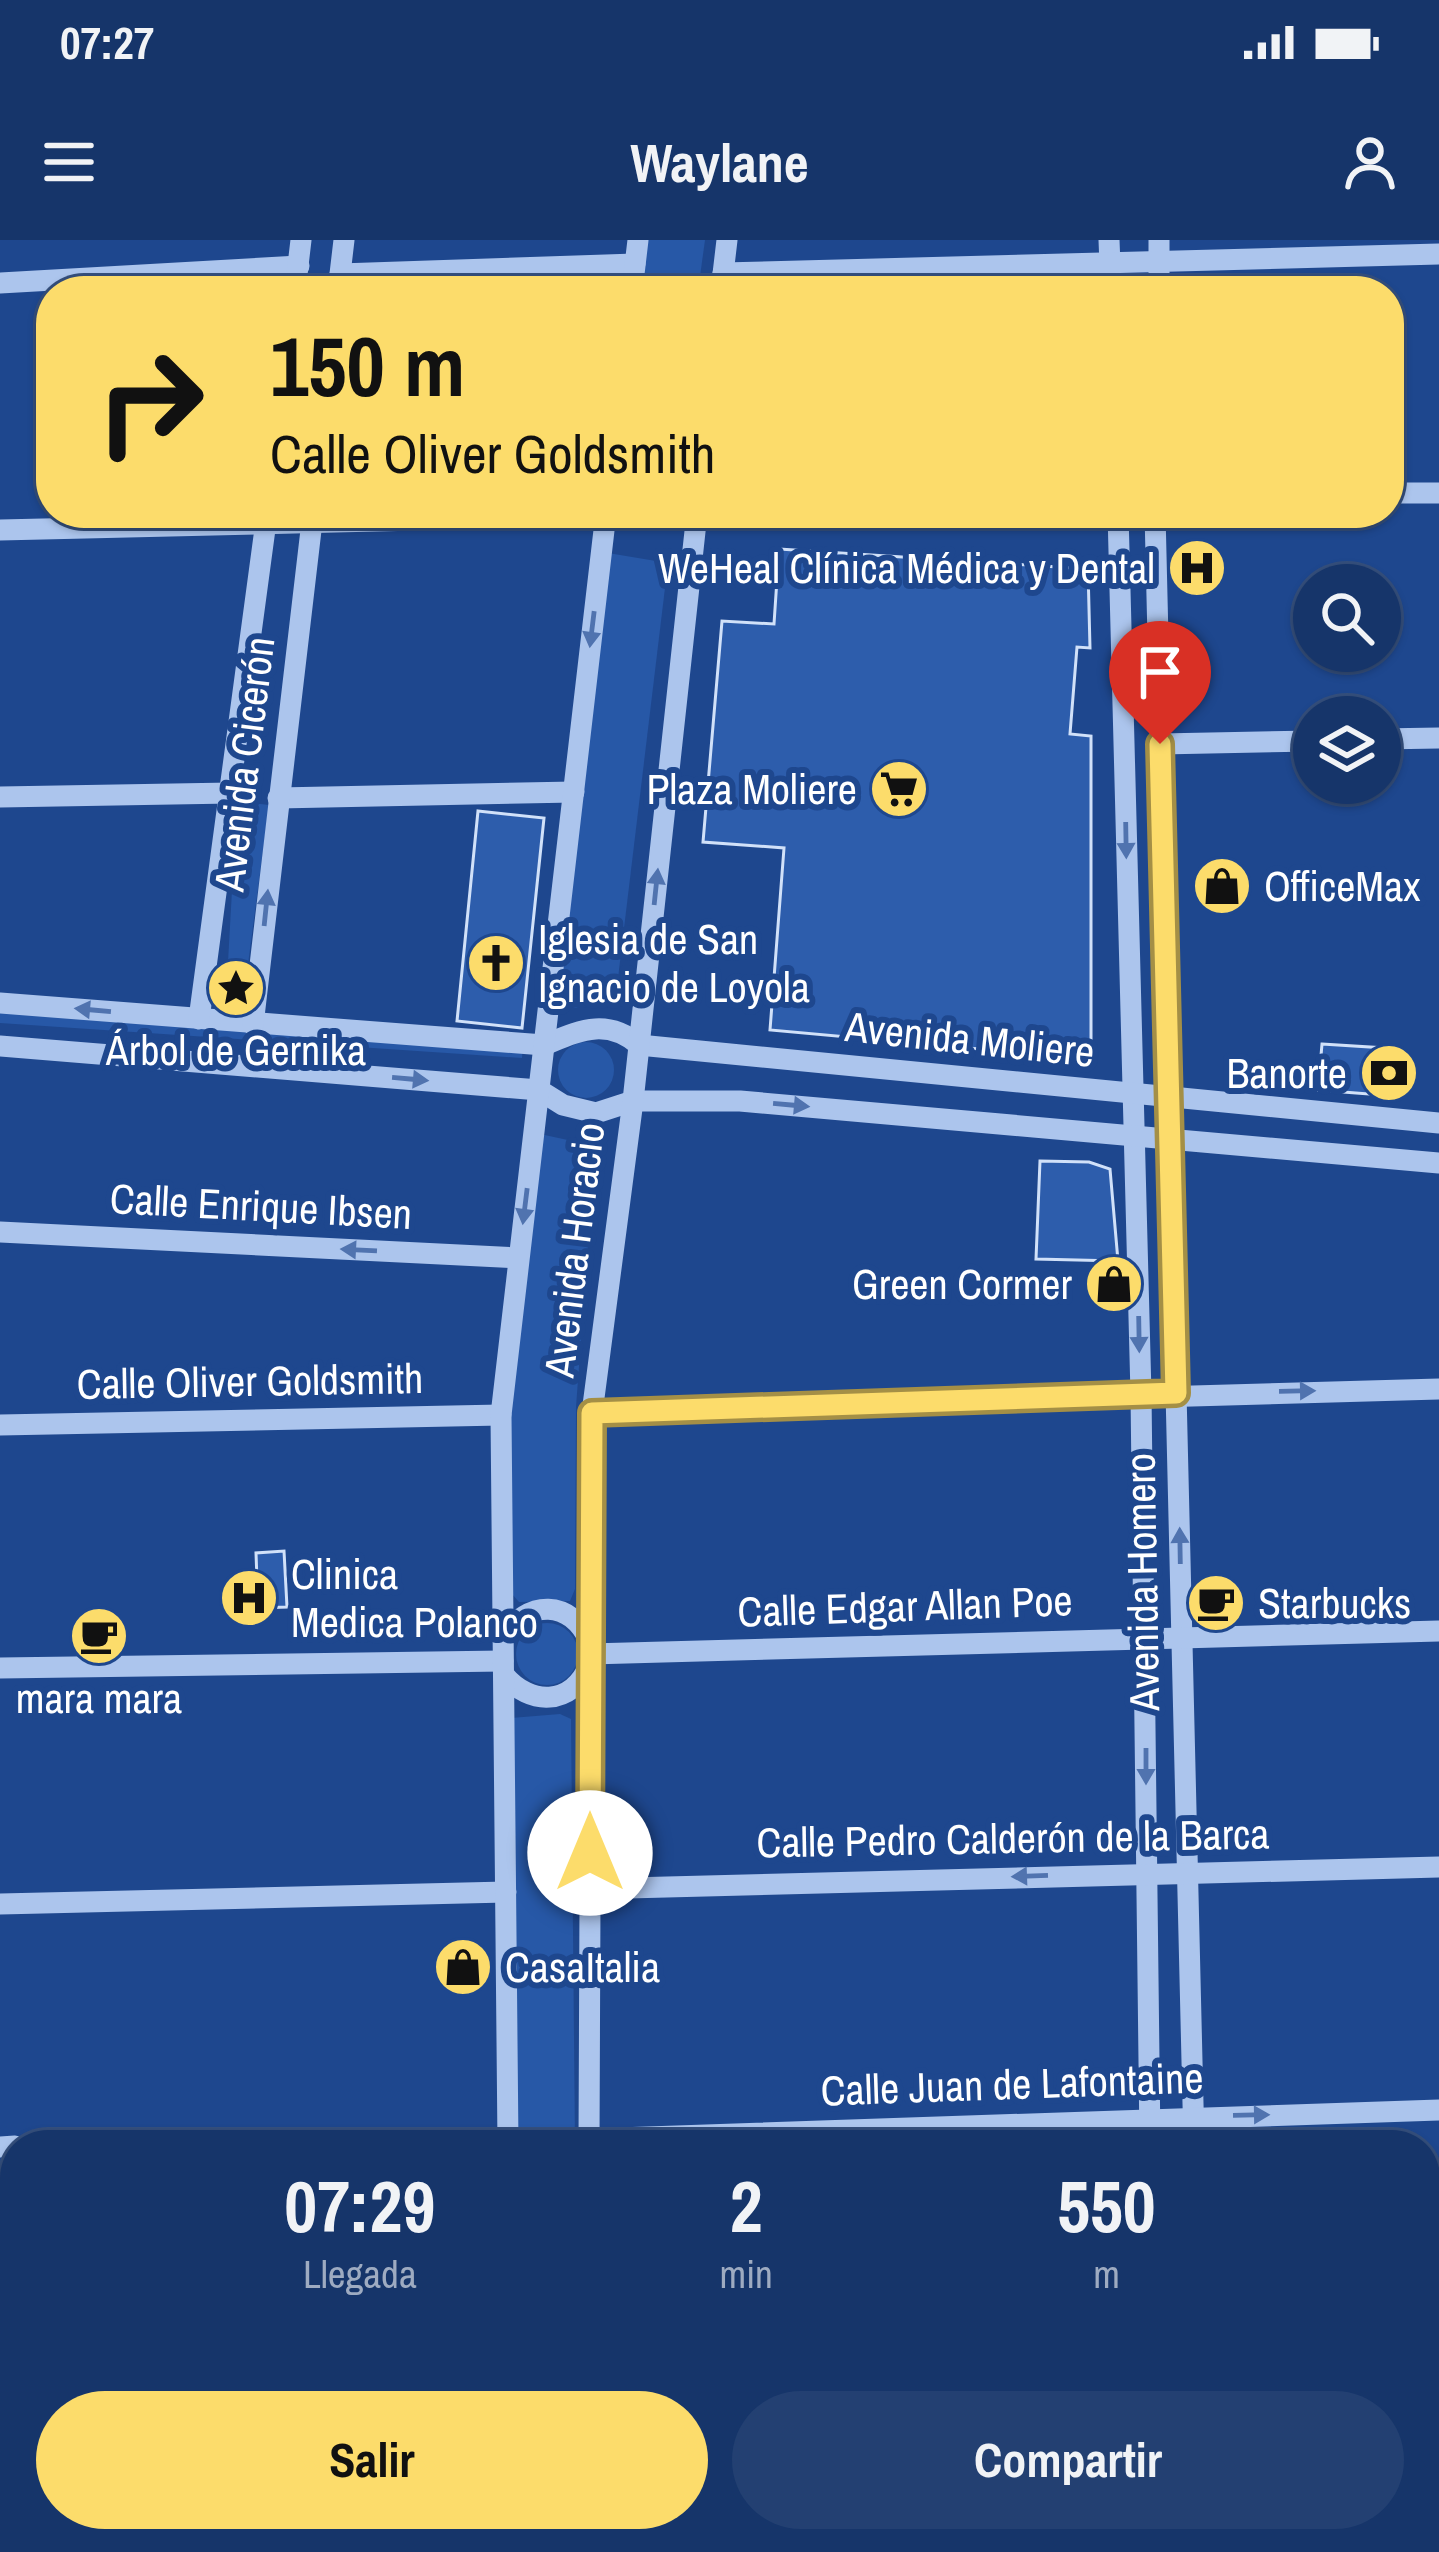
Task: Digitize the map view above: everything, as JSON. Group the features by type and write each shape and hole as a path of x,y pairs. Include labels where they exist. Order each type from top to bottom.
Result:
{"street":[{"path":"298,276 302,240"},
{"path":"340,276 344,240"},
{"path":"634,276 638,240"},
{"path":"723,276 727,240"},
{"path":"1109,240 1110,276"},
{"path":"851,276 1110,264 1160,250 1439,254"},
{"path":"438,276 635,264"},
{"path":"123,276 299,266"},
{"path":"0,283 36,281"},
{"path":"1404,493 1439,493"},
{"path":"0,530 44,528"},
{"name":"Avenida Cicerón","path":"200,1019 266,528"},
{"name":"Avenida Cicerón","path":"254,1024 312,528"},
{"name":"Avenida Horacio","path":"508,2130 501,1415 604,528"},
{"name":"Avenida Horacio","path":"589,2130 592,1413 633,1101 695,528"},
{"name":"Avenida Homero","path":"1118,528 1141,1394 1149,2130"},
{"name":"Avenida Homero","path":"1155,528 1194,2130"},
{"path":"1401,739 1439,738"},
{"path":"1160,744 1293,741"},
{"path":"278,798 574,792"},
{"path":"0,797 231,793"},
{"name":"Avenida Moliere","path":"0,1003 544,1045 572,1031 596,1027 639,1045 1439,1123"},
{"name":"Avenida Moliere","path":"0,1046 539,1090 563,1106 588,1113 633,1101 740,1101 1439,1163"},
{"name":"Calle Enrique Ibsen","path":"0,1232 518,1258"},
{"path":"592,1413 1439,1389"},
{"name":"Calle Oliver Goldsmith","path":"0,1425 501,1415"},
{"path":"0,1669 504,1668 526,1695 552,1698 576,1686 590,1653 569,1615 545,1608 523,1614 503,1638"},
{"name":"Calle Edgar Allan Poe","path":"590,1653 1439,1631"},
{"name":"Calle Pedro Calderón de la Barca","path":"589,1888 1439,1867"},
{"path":"0,1904 506,1892"},
{"name":"Calle Juan de Lafontaine","path":"847,2130 1149,2116 1439,2110"}],"shaded area":[{"path":"647,240 705,240 700,276 643,276"},
{"path":"608,553 668,563 615,1003 554,1010"},
{"path":"237,801 269,805 243,1002 226,998"},
{"path":"0,1005 523,1041 522,1058 0,1023"},
{"path":"586,1042 606,1050 614,1070 606,1090 586,1098 566,1090 558,1070 566,1050"},
{"path":"540,1134 577,1142 596,1136 576,1407 575,1589 570,1601 519,1602 512,1594 507,1424"},
{"path":"547,1623 569,1632 578,1654 569,1676 547,1685 525,1676 516,1654 525,1632"},
{"path":"560,1714 571,1719 575,2130 512,2130 511,1718"}],"building":[{"name":"Plaza Moliere","path":"779,549 1088,569 1090,648 1077,647 1070,734 1091,736 1091,1059 770,1030 784,848 703,842 722,621 774,624"},
{"name":"Iglesia de San Ignacio de Loyola","path":"478,811 544,818 522,1028 457,1021"},
{"path":"1322,1044 1385,1048 1381,1095 1318,1090"},
{"path":"1040,1161 1089,1162 1110,1169 1118,1261 1036,1259"},
{"path":"284,1551 287,1607 258,1608 256,1553"}],"place":[{"name":"WeHeal Clínica Médica y Dental","path":"1197,568"},
{"name":"Plaza Moliere","path":"899,789"},
{"name":"OfficeMax","path":"1222,886"},
{"name":"Iglesia de San Ignacio de Loyola","path":"496,963"},
{"name":"Árbol de Gernika","path":"236,988"},
{"name":"Banorte","path":"1389,1073"},
{"name":"Green Cormer","path":"1114,1284"},
{"name":"Clinica Medica Polanco","path":"249,1598"},
{"name":"Starbucks","path":"1216,1603"},
{"name":"mara mara","path":"99,1636"},
{"name":"CasaItalia","path":"463,1967"}],"route":[{"path":"590,1853 592,1413 1176,1393 1160,744"}]}
